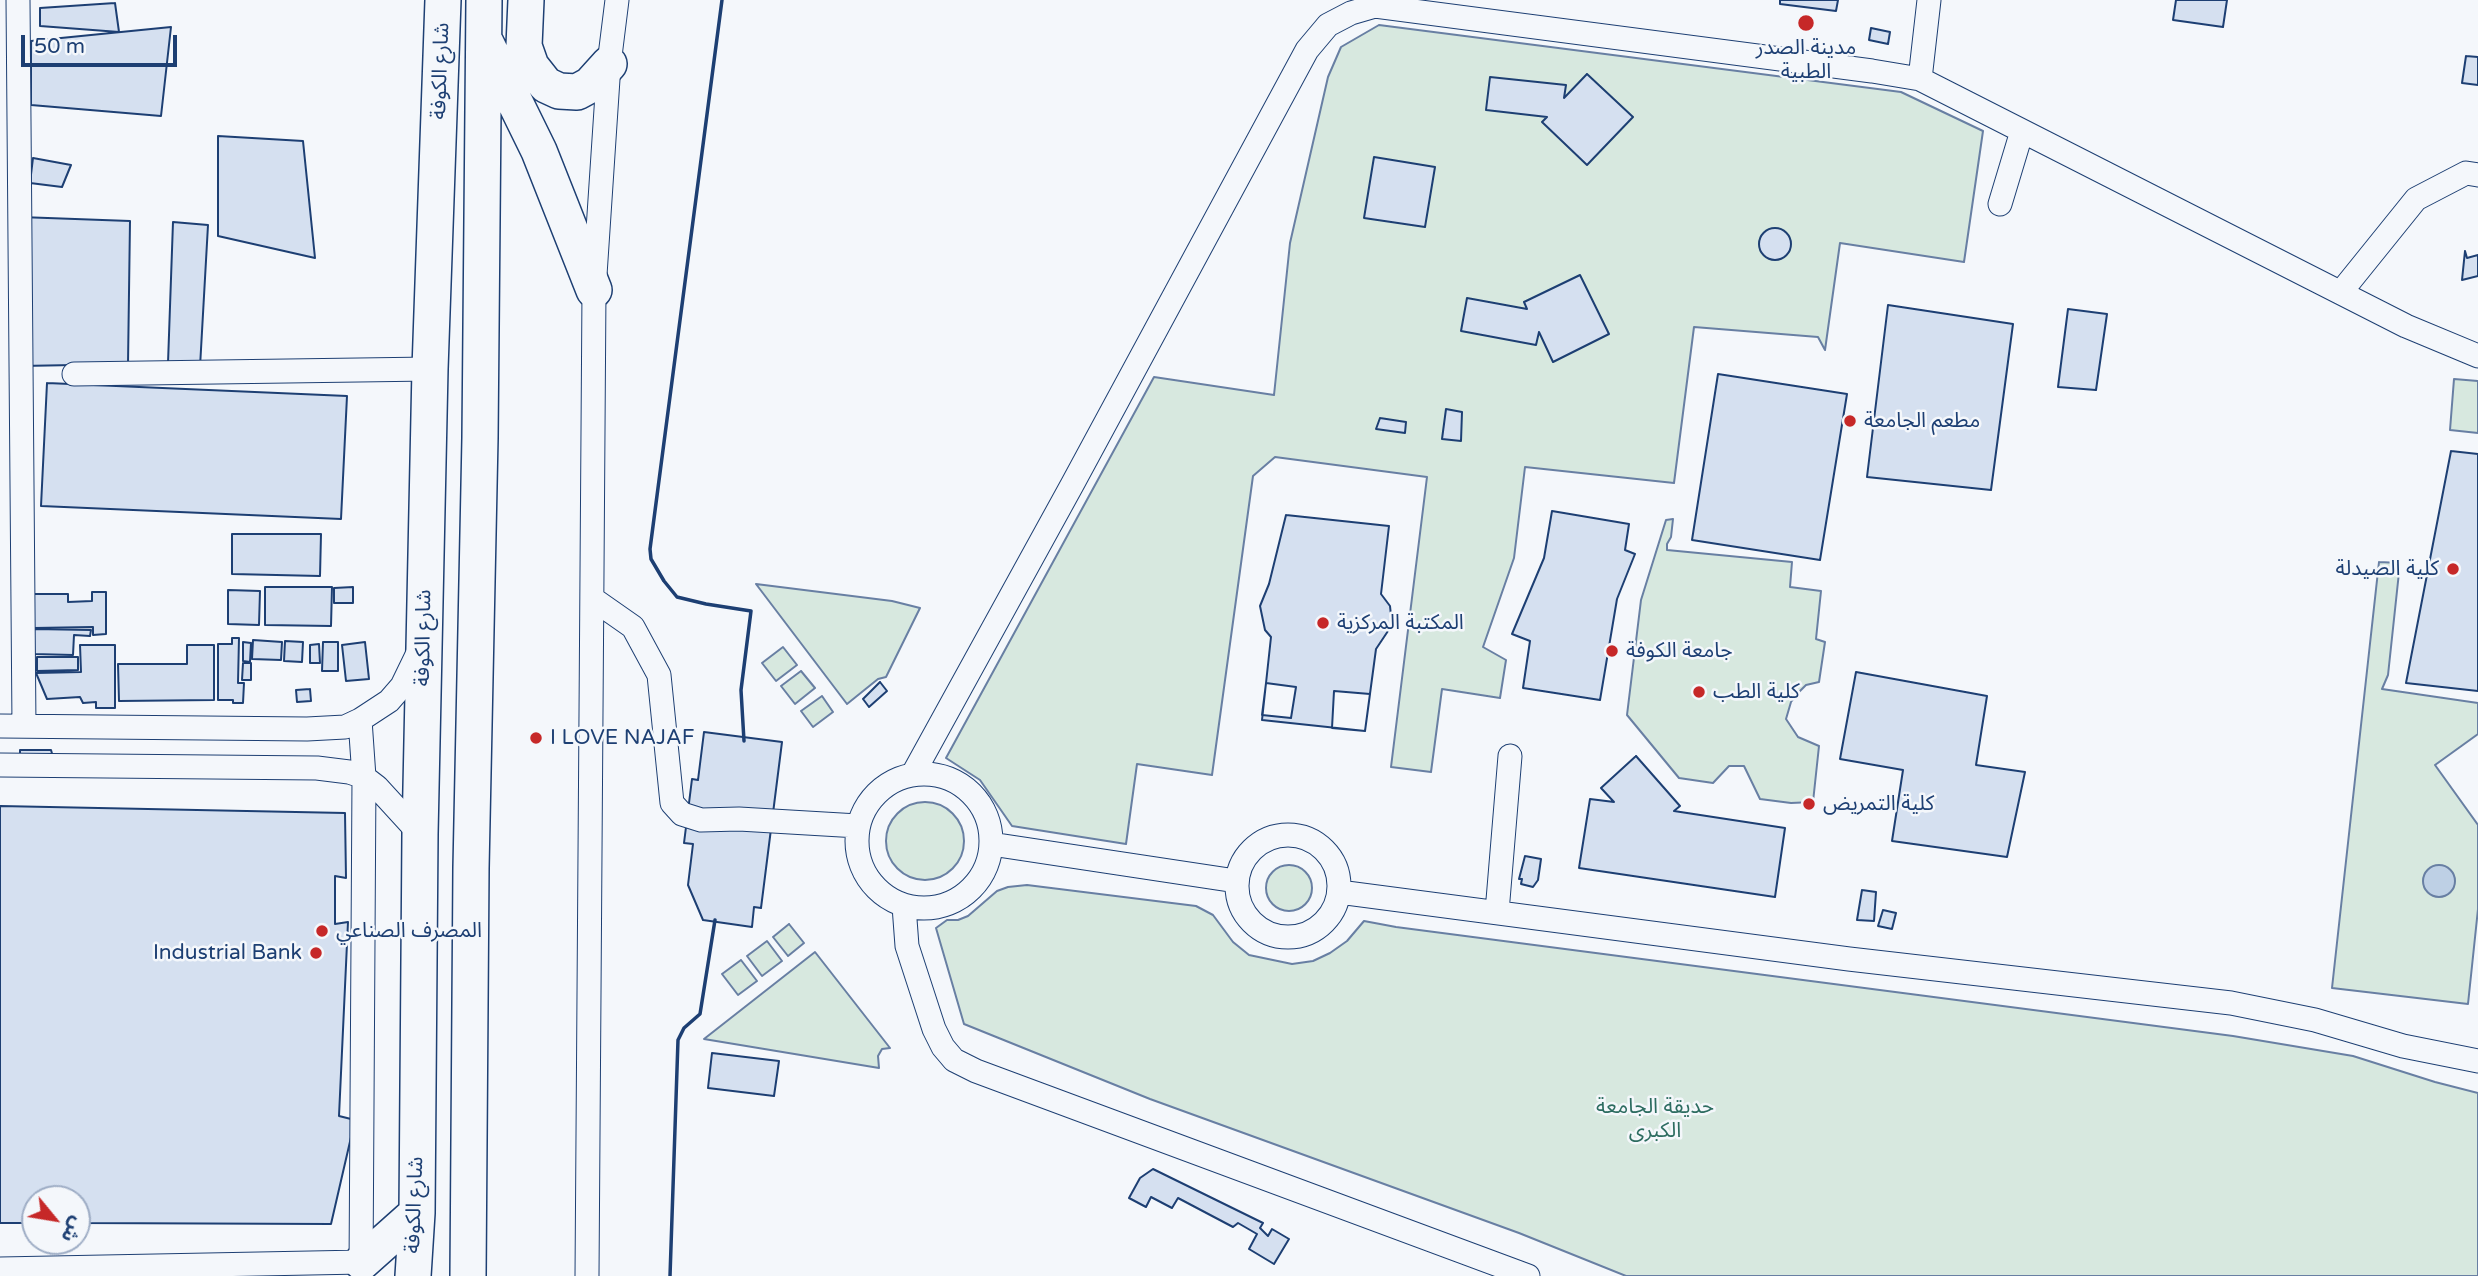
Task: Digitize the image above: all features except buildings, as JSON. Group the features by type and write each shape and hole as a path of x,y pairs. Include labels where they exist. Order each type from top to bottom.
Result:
{"highway":[{"name":"شارع الكوفة","path":"413,1270 417,1213 420,834 430,369 443,0"},
{"name":"شارع الكوفة","path":"468,1270 484,0"},
{"path":"526,0 524,46 531,66 546,85 577,92 590,85 609,64"},
{"path":"482,36 539,151 594,290"},
{"path":"361,1269 417,1213"},
{"path":"413,1270 441,1274 468,1270"}],"street":[{"path":"18,0 9,85 24,726"},
{"path":"587,1276 594,290 609,64 617,0"},
{"path":"1920,79 1929,0"},
{"path":"913,774 1307,50 1328,25 1351,13 1375,6 1920,79 2406,326 2478,356"},
{"path":"2000,204 2022,131"},
{"path":"2340,292 2416,199 2466,173 2478,175"},
{"path":"74,374 430,369"},
{"path":"593,599 633,627 659,675 672,803 682,814 701,820 738,819 858,825"},
{"path":"0,726 307,729 345,726 360,720 389,701 402,686 424,641"},
{"path":"0,1269 361,1269 364,778 360,720"},
{"path":"1497,912 1510,756"},
{"path":"0,765 317,768 349,772 377,787 420,834"},
{"path":"913,774 933,774 952,779 969,790 982,806 989,824 991,844 987,864 977,882 963,896 944,905 924,908 904,906 886,897 871,883 861,866 857,846 858,825 866,807 878,792 894,780 913,774"},
{"path":"1293,835 1309,839 1322,848 1333,861 1339,892 1334,909 1324,924 1308,934 1291,938 1273,936 1257,928 1245,916 1237,899 1236,881 1240,866 1249,852 1262,842 1277,836 1293,835"},
{"path":"991,844 1236,881"},
{"path":"1339,892 1862,960 2231,1003 2315,1020 2403,1046 2478,1061"},
{"path":"904,906 907,946 934,1028 943,1047 954,1060 976,1071 1528,1276"}],"green space":[{"path":"1379,25 1901,92 1983,131 1964,262 1840,243 1825,350 1818,337 1694,327 1674,483 1525,467 1514,558 1483,647 1506,660 1500,698 1442,689 1431,772 1391,767 1427,477 1275,457 1253,476 1212,775 1137,764 1126,844 1012,826 980,780 946,758 1154,377 1274,395 1290,243 1328,77 1341,47"},
{"path":"2454,379 2478,381 2478,433 2450,430"},
{"path":"1673,519 1667,550 1792,562 1790,587 1821,591 1816,639 1825,642 1819,682 1806,685 1798,693 1791,702 1786,719 1798,737 1819,746 1813,802 1791,803 1760,799 1744,766 1729,766 1713,783 1679,778 1627,715 1641,600 1666,520"},
{"path":"2379,562 2400,563 2388,675 2382,689 2478,703 2478,734 2435,765 2478,825 2478,909 2468,1004 2332,988"},
{"path":"756,584 892,601 920,608 886,677 878,679 847,704"},
{"path":"783,647 797,665 776,681 762,663"},
{"path":"801,671 815,688 795,704 781,686"},
{"path":"822,696 833,712 813,727 801,711"},
{"path":"917,802 933,802 947,808 958,819 964,833 964,849 958,863 947,874 933,880 917,880 903,874 892,863 886,849 886,833 892,819 903,808"},
{"path":"1289,865 1305,872 1312,888 1305,904 1289,911 1273,904 1266,888 1273,872"},
{"name":"حديقة الجامعة الكبرى","path":"1027,885 1196,906 1213,915 1233,942 1249,955 1292,964 1313,961 1330,953 1347,941 1364,921 2233,1036 2353,1056 2478,1093 2478,1276 1626,1276 1519,1233 1150,1099 964,1024 936,928 947,920 968,916 997,891"},
{"path":"789,924 804,943 788,956 773,937"},
{"path":"767,941 782,961 762,976 747,956"},
{"path":"815,952 890,1048 882,1049 878,1056 879,1068 704,1039"},
{"path":"741,960 757,981 738,995 722,974"}],"water":[{"path":"2439,865 2450,870 2455,881 2450,892 2439,897 2428,892 2423,881 2428,870"}],"wall":[{"path":"722,0 650,549 651,559 677,597 751,611 741,690 744,741"},
{"path":"670,1276 678,1040 684,1028 700,1014 715,920"}],"place":[{"name":"مدينة الصدر الطبية","path":"1806,23"},
{"name":"مطعم الجامعة","path":"1850,421"},
{"name":"كلية الصيدلة","path":"2453,569"},
{"name":"المكتبة المركزية","path":"1323,623"},
{"name":"جامعة الكوفة","path":"1612,651"},
{"name":"كلية الطب","path":"1699,692"},
{"name":"I LOVE NAJAF","path":"536,738"},
{"name":"كلية التمريض","path":"1809,804"},
{"name":"المصرف الصناعي","path":"322,931"},
{"name":"Industrial Bank","path":"316,953"}]}
